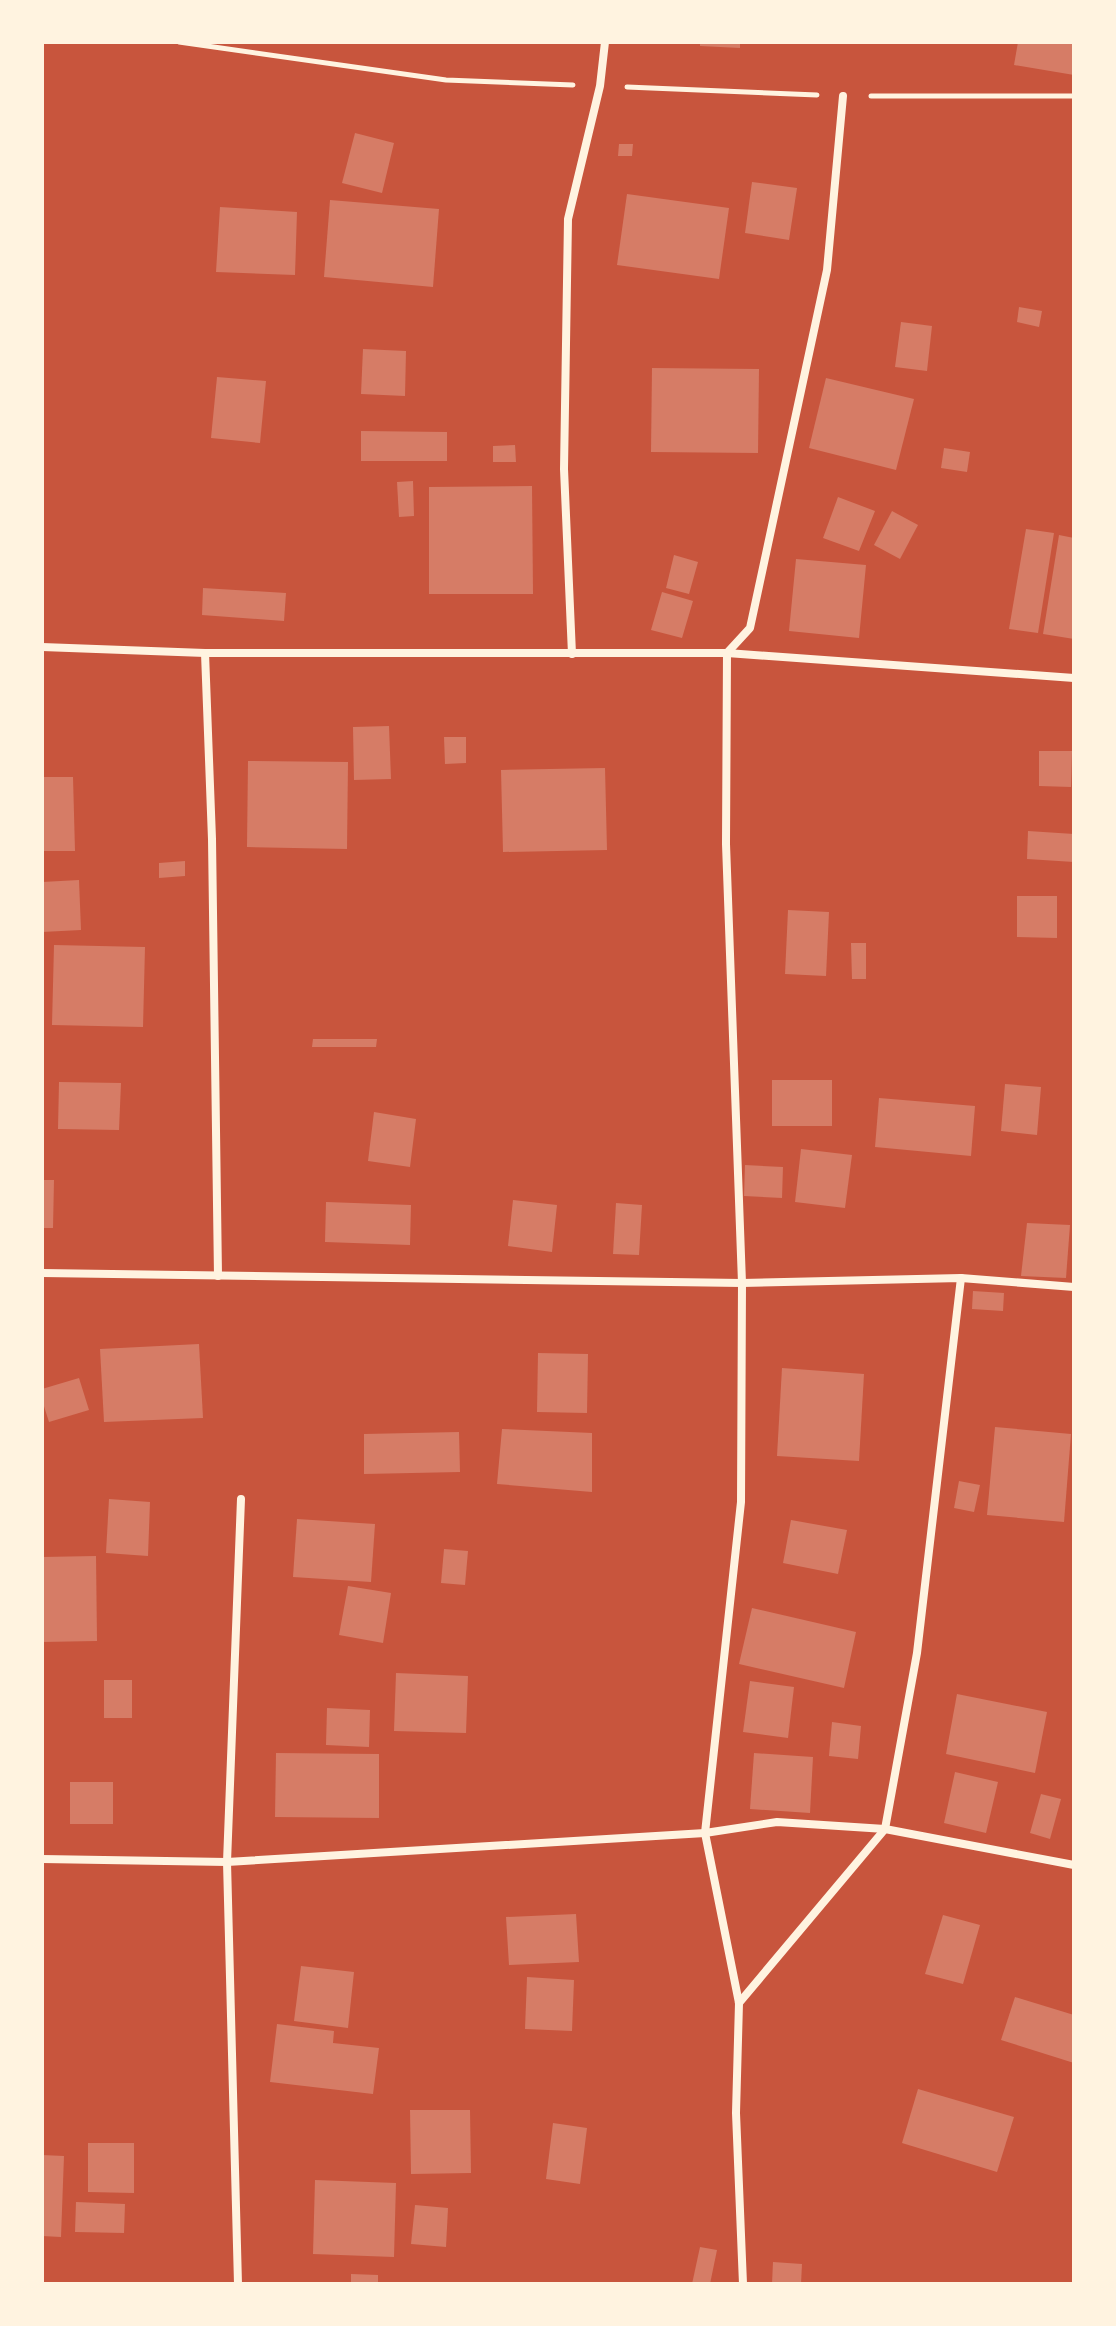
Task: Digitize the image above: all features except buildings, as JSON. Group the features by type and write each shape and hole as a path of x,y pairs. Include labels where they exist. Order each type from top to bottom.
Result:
{"street":[{"path":"572,654 564,469 568,219 600,86 605,42"},
{"path":"743,2284 736,2113 739,2003 705,1833 741,1502 742,1283 726,844 727,653 750,628 827,270 843,96"},
{"path":"42,647 205,653 727,653 1074,678"},
{"path":"205,653 212,839 218,1276"},
{"path":"42,1273 742,1283 961,1278 1074,1287"},
{"path":"739,2003 885,1829 917,1653 961,1278"},
{"path":"238,2284 227,1862 241,1499"},
{"path":"42,1859 227,1862 705,1833 777,1822 885,1829 1074,1865"}]}
